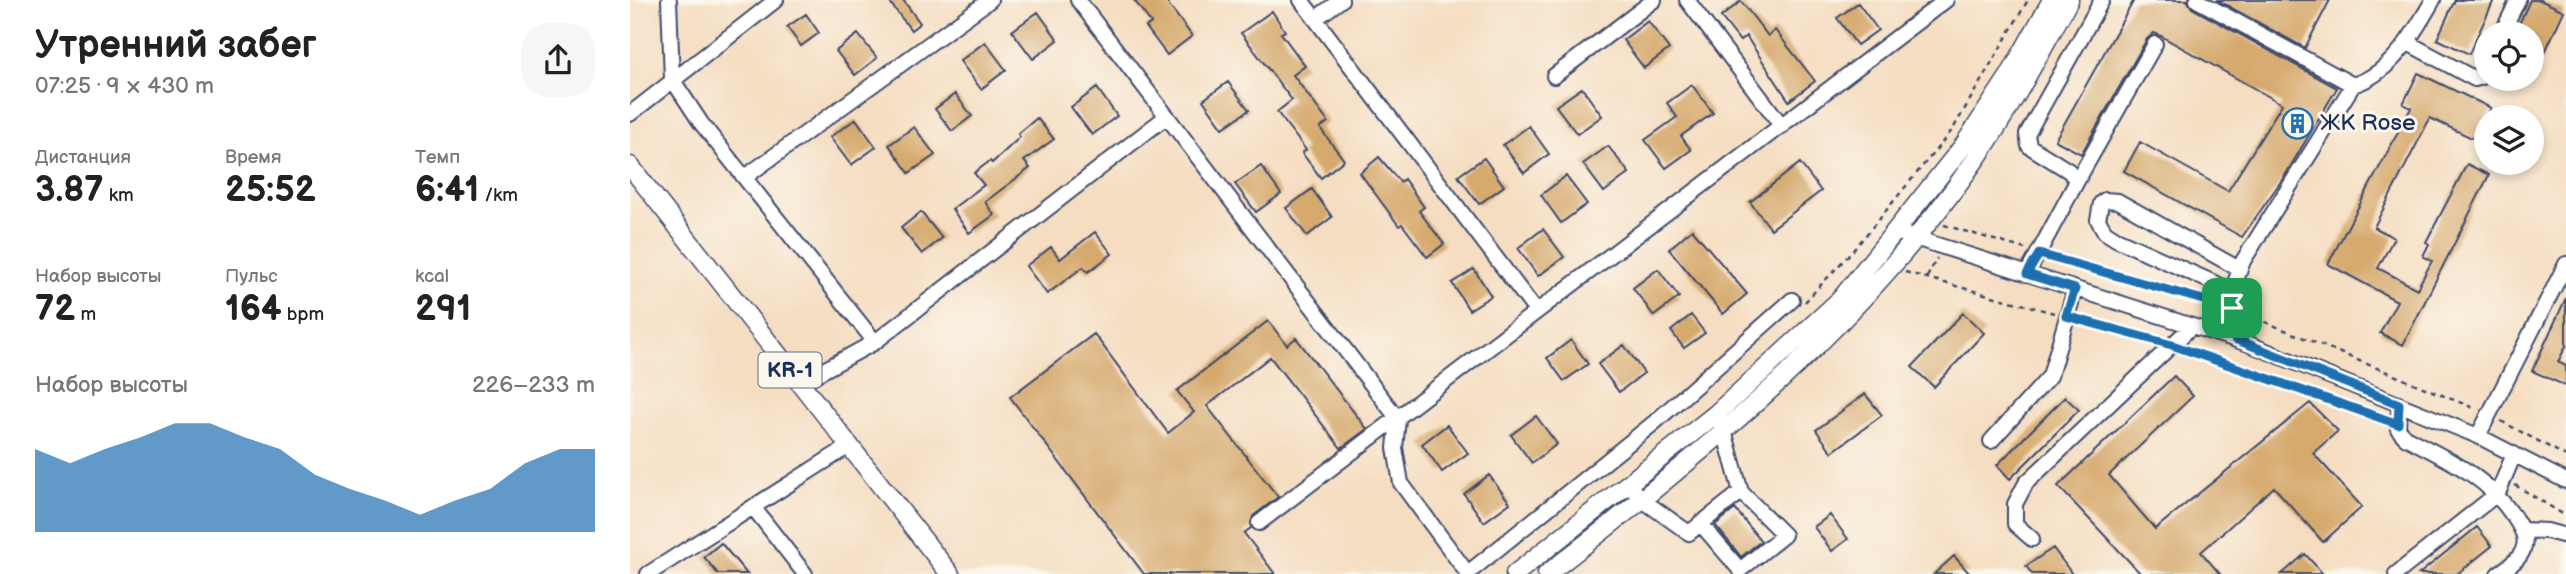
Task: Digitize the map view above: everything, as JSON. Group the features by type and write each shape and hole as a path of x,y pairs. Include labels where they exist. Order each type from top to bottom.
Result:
{"main road":[{"path":"1515,574 1715,414 1841,299 1964,145 2010,75 2052,0"},
{"path":"1547,574 1724,431 1802,362 1890,267 1978,155 2069,0"},
{"name":"KR-1","path":"630,166 950,574"}],"street":[{"path":"669,0 672,79 701,123 874,342"},
{"path":"630,114 776,0"},
{"path":"745,177 989,0"},
{"path":"1079,0 1398,419 1395,448 1401,483 1468,574 1655,422 1792,300"},
{"path":"1301,0 1536,311"},
{"path":"1315,19 1341,0"},
{"path":"1554,76 1654,0"},
{"path":"1687,0 1782,126"},
{"path":"1259,523 1946,0"},
{"path":"2077,181 2069,171 2029,146 2026,137 2102,0"},
{"path":"2197,0 2353,85"},
{"path":"2235,339 2232,291 2239,269 2353,85 2377,71 2408,43 2433,0"},
{"path":"2508,21 2518,0"},
{"path":"2408,43 2474,78"},
{"path":"2027,274 2155,44"},
{"path":"800,383 874,342 1167,116"},
{"path":"2232,291 2105,232 2098,220 2101,204 2105,200 2119,201 2239,269"},
{"path":"1896,232 2235,339 2478,436 2566,481"},
{"path":"2478,436 2566,264"},
{"path":"1991,441 2050,376 2075,289"},
{"path":"2032,539 2015,524 2015,504 2026,483 2191,327"},
{"path":"2399,404 2398,429 2405,437 2470,472 2498,493 2523,530 2526,543 2521,556 2498,574"},
{"path":"1700,523 1740,570 1784,535 1741,492 1724,431 1715,414"},
{"path":"648,574 849,446"},
{"path":"2396,574 2498,493 2514,454"},
{"path":"1628,484 1640,499 1689,533 1741,492"},
{"path":"753,507 805,574"},
{"path":"2523,530 2547,531 2566,536"}],"path":[{"path":"1929,220 2232,308 2488,414 2566,456"},
{"path":"1890,267 2172,345 2398,424"},
{"path":"2504,478 2566,516"}],"building":[{"path":"888,0 903,0 920,23 911,30"},
{"path":"1134,0 1165,0 1192,36 1167,55 1146,27 1151,23"},
{"name":"ЖК Rose","path":"2134,0 2187,0 2192,8 2337,88 2284,177 2242,237 2124,171 2140,142 2228,191 2282,104 2159,35 2154,33 2147,39 2081,154 2055,140"},
{"path":"2217,0 2330,0 2305,48"},
{"path":"2455,0 2494,0 2484,21 2474,21 2474,43 2469,54 2437,39"},
{"path":"2530,0 2540,0 2564,11 2544,54 2544,21 2520,21"},
{"path":"1741,1 1768,36 1775,30 1815,81 1789,101 1746,36 1740,41 1721,17"},
{"path":"1858,3 1878,30 1857,45 1837,18"},
{"path":"1272,11 1285,31 1281,33 1305,66 1293,75 1328,122 1320,128 1344,160 1321,178 1302,153 1306,150 1277,112 1292,100 1241,33"},
{"path":"1038,12 1058,40 1033,59 1012,31"},
{"path":"806,14 819,33 801,46 787,27"},
{"path":"1648,21 1669,49 1644,68 1623,40"},
{"path":"858,34 877,58 855,75 836,51"},
{"path":"985,42 1006,70 981,89 960,61"},
{"path":"2418,73 2485,105 2474,105 2474,139 2430,118 2374,227 2394,238 2378,268 2417,289 2432,261 2423,256 2429,244 2426,242 2467,164 2474,168 2474,175 2489,175 2403,345 2380,333 2397,301 2328,264 2411,108 2403,104"},
{"path":"1228,82 1249,110 1223,128 1203,100"},
{"path":"1692,85 1713,113 1681,136 1691,150 1666,168 1645,140 1677,117 1667,103"},
{"path":"1097,88 1117,116 1092,135 1071,107"},
{"path":"1582,88 1602,116 1577,134 1556,106"},
{"path":"955,94 972,116 952,131 935,109"},
{"path":"1037,118 1054,139 1024,161 1030,168 985,202 994,215 969,233 952,209 984,185 974,173 990,161 992,163 1020,137 1018,134"},
{"path":"856,119 876,147 851,165 830,137"},
{"path":"1529,126 1549,154 1524,173 1503,145"},
{"path":"914,127 935,155 909,173 889,145"},
{"path":"1608,146 1629,173 1604,192 1583,164"},
{"path":"1379,157 1400,182 1404,179 1424,207 1419,211 1444,244 1427,257 1402,224 1399,226 1360,173"},
{"path":"1484,158 1504,186 1479,204 1458,176"},
{"path":"1800,163 1821,191 1771,229 1750,202"},
{"path":"1261,166 1281,194 1256,212 1235,184"},
{"path":"1566,176 1587,204 1561,223 1541,195"},
{"path":"1312,189 1332,217 1307,236 1286,208"},
{"path":"921,212 942,238 922,254 901,228"},
{"path":"1543,229 1564,257 1538,276 1518,248"},
{"path":"1692,229 1747,294 1723,314 1669,249"},
{"path":"1095,232 1112,254 1088,272 1083,267 1047,294 1026,266 1051,247 1060,259"},
{"path":"1474,269 1491,296 1469,310 1452,283"},
{"path":"1658,269 1679,297 1654,316 1633,288"},
{"path":"2566,298 2566,346 2558,362 2566,366 2566,386 2532,371"},
{"path":"1963,313 1984,333 1934,387 1912,367"},
{"path":"1691,315 1705,333 1684,348 1671,331"},
{"path":"1268,321 1287,345 1296,338 1367,429 1341,448 1270,357 1207,406 1278,497 1253,516 1251,528 1244,533 1275,574 1144,574 1010,397 1094,334 1168,433 1194,412 1177,391"},
{"path":"1571,340 1588,364 1564,381 1547,358"},
{"path":"1624,345 1644,373 1619,392 1598,364"},
{"path":"2174,376 2193,396 2109,475 2155,529 2310,403 2338,431 2313,453 2362,507 2323,542 2274,487 2201,552 2220,574 2141,574 2058,486"},
{"path":"1865,394 1882,415 1832,452 1816,430"},
{"path":"2065,397 2079,410 2010,479 1997,465"},
{"path":"1536,416 1557,444 1532,463 1511,435"},
{"path":"1447,425 1468,453 1442,472 1422,444"},
{"path":"1489,475 1510,503 1484,522 1464,494"},
{"path":"1735,509 1761,541 1741,557 1715,525"},
{"path":"1830,515 1848,539 1832,551 1814,527"},
{"path":"2477,527 2492,546 2457,574 2419,574"},
{"path":"721,543 747,574 718,574 704,557"},
{"path":"2053,548 2072,574 2032,574 2026,566"},
{"path":"2305,554 2323,574 2282,574"},
{"path":"1954,556 1970,574 1934,574"}],"place":[{"name":"ЖК Rose","path":"2297,123"}],"route":[{"path":"2039,254 2232,308 2235,339 2399,404 2398,424 2172,345 2066,316 2075,289 2027,274 2039,254"}]}
